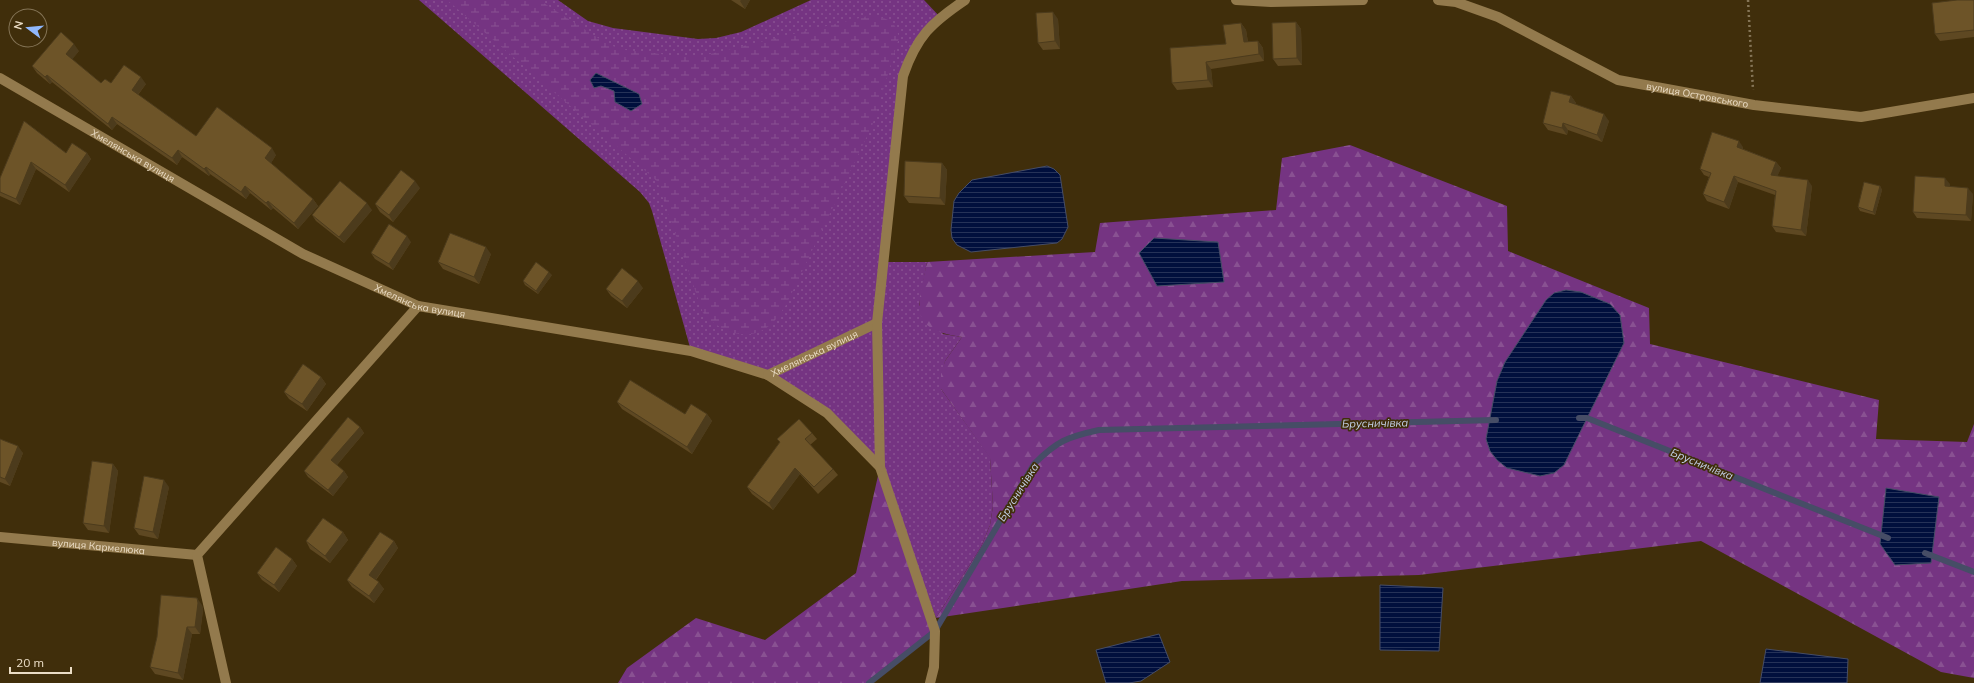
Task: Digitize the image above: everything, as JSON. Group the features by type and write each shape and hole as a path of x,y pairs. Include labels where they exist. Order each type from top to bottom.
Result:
{"street":[{"path":"930,683 934,667 935,631 880,468 877,323 903,76 910,56 920,38 940,17 965,0"},
{"path":"1236,0 1271,2 1363,0"},
{"name":"вулиця Островського","path":"1438,0 1456,2 1498,18 1618,80 1754,105 1861,117 1974,98"},
{"name":"Хмелянська вулиця","path":"0,78 303,254 418,306 691,351 768,375 877,323"},
{"path":"226,683 197,556 418,306"},
{"path":"768,375 827,413 880,468"},
{"name":"вулиця Кармелюка","path":"0,537 197,556"}],"path":[{"path":"1748,0 1754,105"}],"green space":[{"path":"419,0 558,0 588,21 613,28 698,39 716,38 741,32 811,0 924,0 940,17 910,56 884,262 927,262 919,305 943,334 962,337 945,361 941,389 990,457 993,506 990,525 981,547 936,618 880,467 827,413 785,385 691,351 649,203 640,192"},
{"path":"447,0 539,0 609,45 626,50 669,55 690,56 710,54 868,16 880,17 893,23 898,32 899,38 872,126 786,305 771,324 757,333 740,334 723,329 703,313 657,181"},
{"path":"1350,145 1507,206 1508,251 1649,308 1650,344 1879,400 1876,439 1967,442 1974,424 1974,678 1941,672 1701,541 1419,575 1182,581 936,618 981,547 990,525 993,506 990,458 941,389 941,375 945,361 962,337 944,333 932,328 924,321 920,313 919,303 927,262 1095,252 1100,223 1276,210 1282,158"},
{"path":"880,467 935,631 869,683 618,683 627,668 696,618 765,640 856,573"}],"shaded area":[{"path":"596,73 639,94 642,104 631,111 615,102 614,91 601,86 594,88 590,80"},
{"path":"1047,166 1054,169 1060,175 1068,227 1062,239 1057,243 971,252 957,245 952,238 951,230 954,201 959,193 972,180"},
{"path":"1154,238 1218,242 1224,282 1157,286 1139,253"},
{"path":"1566,290 1581,292 1610,304 1620,315 1624,343 1564,465 1554,473 1540,476 1507,468 1497,460 1490,451 1486,439 1497,381 1505,362 1546,300 1554,293"},
{"path":"1886,488 1939,497 1931,563 1895,565 1880,544"},
{"path":"1380,585 1443,588 1439,651 1380,650"},
{"path":"1159,634 1170,662 1141,681 1129,683 1106,683 1096,650"},
{"path":"1766,649 1848,659 1847,683 1760,683"}],"building":[{"path":"1957,0 1974,0 1974,30 1935,34 1932,3"},
{"path":"1053,12 1055,41 1038,43 1036,13"},
{"path":"1296,22 1297,58 1273,59 1272,23"},
{"path":"1241,23 1244,42 1258,41 1259,54 1206,62 1208,80 1172,83 1170,48 1226,44 1223,25"},
{"path":"61,32 74,44 66,54 101,83 105,79 111,83 124,65 141,77 132,90 196,136 217,107 272,148 265,158 313,199 294,223 268,201 266,203 245,186 241,192 206,167 204,169 178,150 172,158 112,117 108,124 47,75 45,77 32,66"},
{"path":"1551,91 1571,96 1569,102 1604,114 1597,135 1563,123 1562,128 1543,123"},
{"path":"24,121 66,153 72,143 87,153 65,185 31,162 16,199 0,192 0,178"},
{"path":"1712,132 1739,141 1737,147 1776,162 1771,175 1808,180 1801,230 1772,226 1776,191 1734,176 1724,202 1703,194 1711,173 1700,169"},
{"path":"905,161 942,163 940,198 904,196"},
{"path":"401,170 415,181 389,215 375,204"},
{"path":"1915,176 1945,178 1945,186 1968,188 1966,215 1913,212"},
{"path":"340,181 367,203 339,237 312,215"},
{"path":"1864,182 1880,186 1873,212 1858,207"},
{"path":"389,224 407,236 389,264 371,253"},
{"path":"450,233 486,247 474,277 438,262"},
{"path":"536,262 549,272 536,291 523,281"},
{"path":"622,268 638,281 622,301 606,289"},
{"path":"303,364 321,377 302,404 284,392"},
{"path":"630,380 685,414 691,404 707,414 687,447 617,402"},
{"path":"348,417 360,427 331,460 344,471 328,490 304,471"},
{"path":"799,419 812,433 805,439 833,469 814,487 795,468 769,503 747,487 780,442 777,439"},
{"path":"0,439 18,446 5,479 0,477"},
{"path":"92,461 113,464 104,526 83,523"},
{"path":"144,476 164,480 153,532 134,528"},
{"path":"323,518 343,532 325,556 306,541"},
{"path":"380,532 394,541 369,575 379,582 369,596 347,580"},
{"path":"276,547 292,559 274,585 257,573"},
{"path":"161,595 197,598 198,603 195,627 187,627 178,673 150,667 157,637"}],"waterway":[{"name":"Брусничівка","path":"1579,418 1587,418 1888,538"},
{"name":"Брусничівка","path":"869,683 935,631 1034,464 1049,450 1070,438 1099,430 1496,420"},
{"name":"Брусничівка","path":"1925,553 1974,572"}]}
